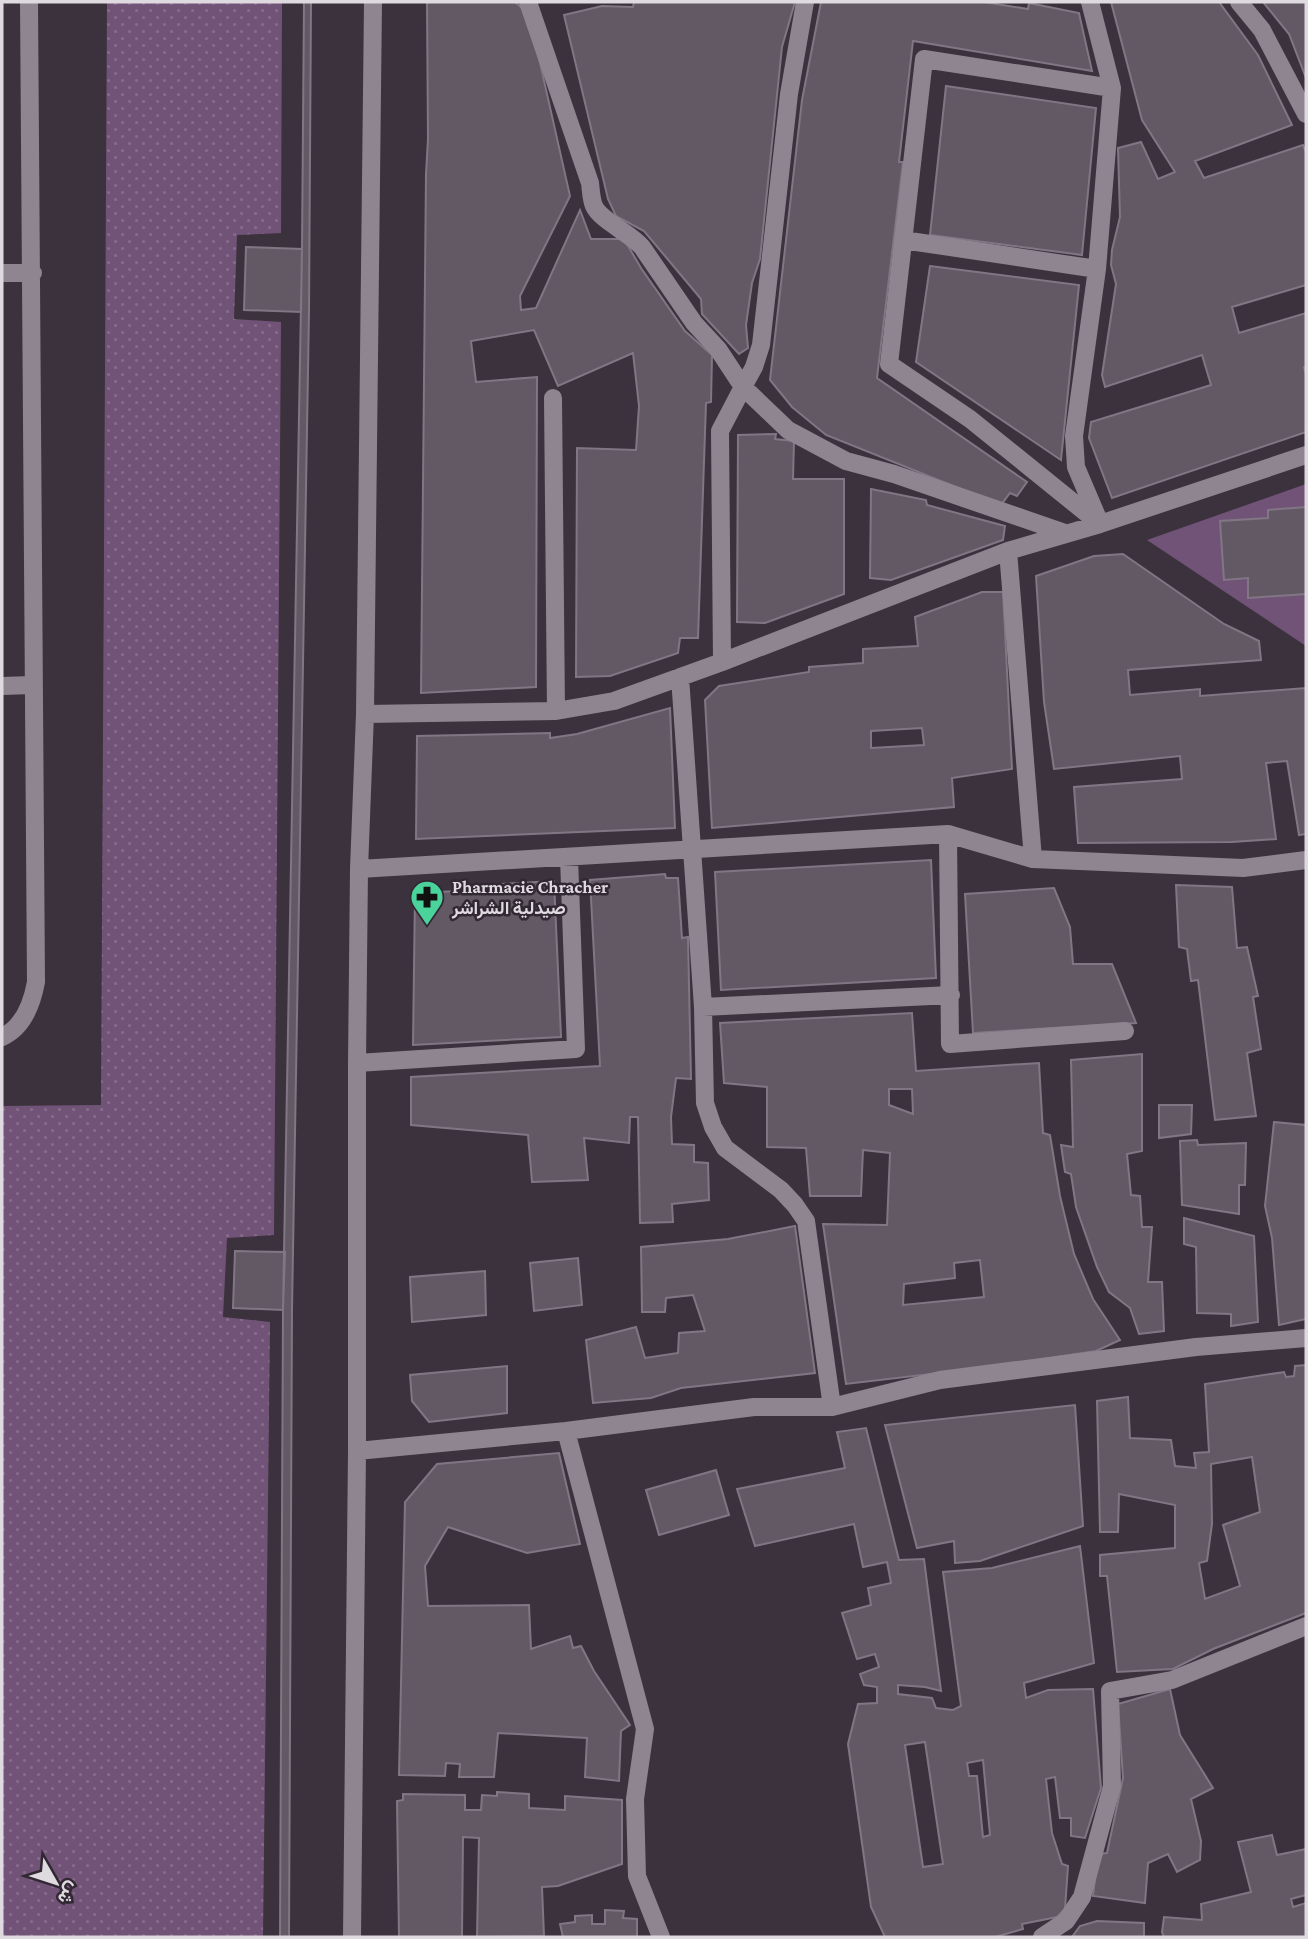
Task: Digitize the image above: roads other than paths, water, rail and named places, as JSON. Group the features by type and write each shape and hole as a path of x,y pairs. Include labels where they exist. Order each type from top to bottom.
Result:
{"street":[{"path":"2,1037 22,1021 32,1003 36,982 29,2"},
{"path":"352,1937 359,869 365,714 373,2"},
{"path":"528,2 590,183 594,207 637,241 743,387 788,430 846,461 894,474 1065,533"},
{"path":"722,662 720,431 754,366 761,345 789,94 805,2"},
{"path":"1090,2 1112,88 1097,270 1074,436 1076,467 1100,524"},
{"path":"1239,2 1262,30 1306,114"},
{"path":"1100,524 970,419 889,364 924,59 1112,88"},
{"path":"904,240 1097,270"},
{"path":"2,273 33,273"},
{"path":"553,398 556,711"},
{"path":"365,714 556,711 614,701 1008,551 1100,524 1306,455"},
{"path":"1008,551 1033,859"},
{"path":"680,677 703,1007 705,1103 713,1127 725,1148 781,1190 806,1221 832,1407"},
{"path":"2,686 32,685"},
{"path":"359,869 948,834 1033,859 1243,868 1306,860"},
{"path":"948,834 950,1044 1125,1031"},
{"path":"357,1063 576,1049 569,858"},
{"path":"703,1007 951,995"},
{"path":"357,1451 566,1431 754,1406 832,1407 940,1380 1196,1347 1306,1338"},
{"path":"566,1431 645,1729 635,1799 637,1876 661,1937"},
{"path":"1042,1937 1066,1922 1082,1897 1112,1786 1110,1691 1172,1680 1306,1626"}],"place":[{"name":"Pharmacie Chracher صيدلية الشراشر","path":"427,927"}]}
